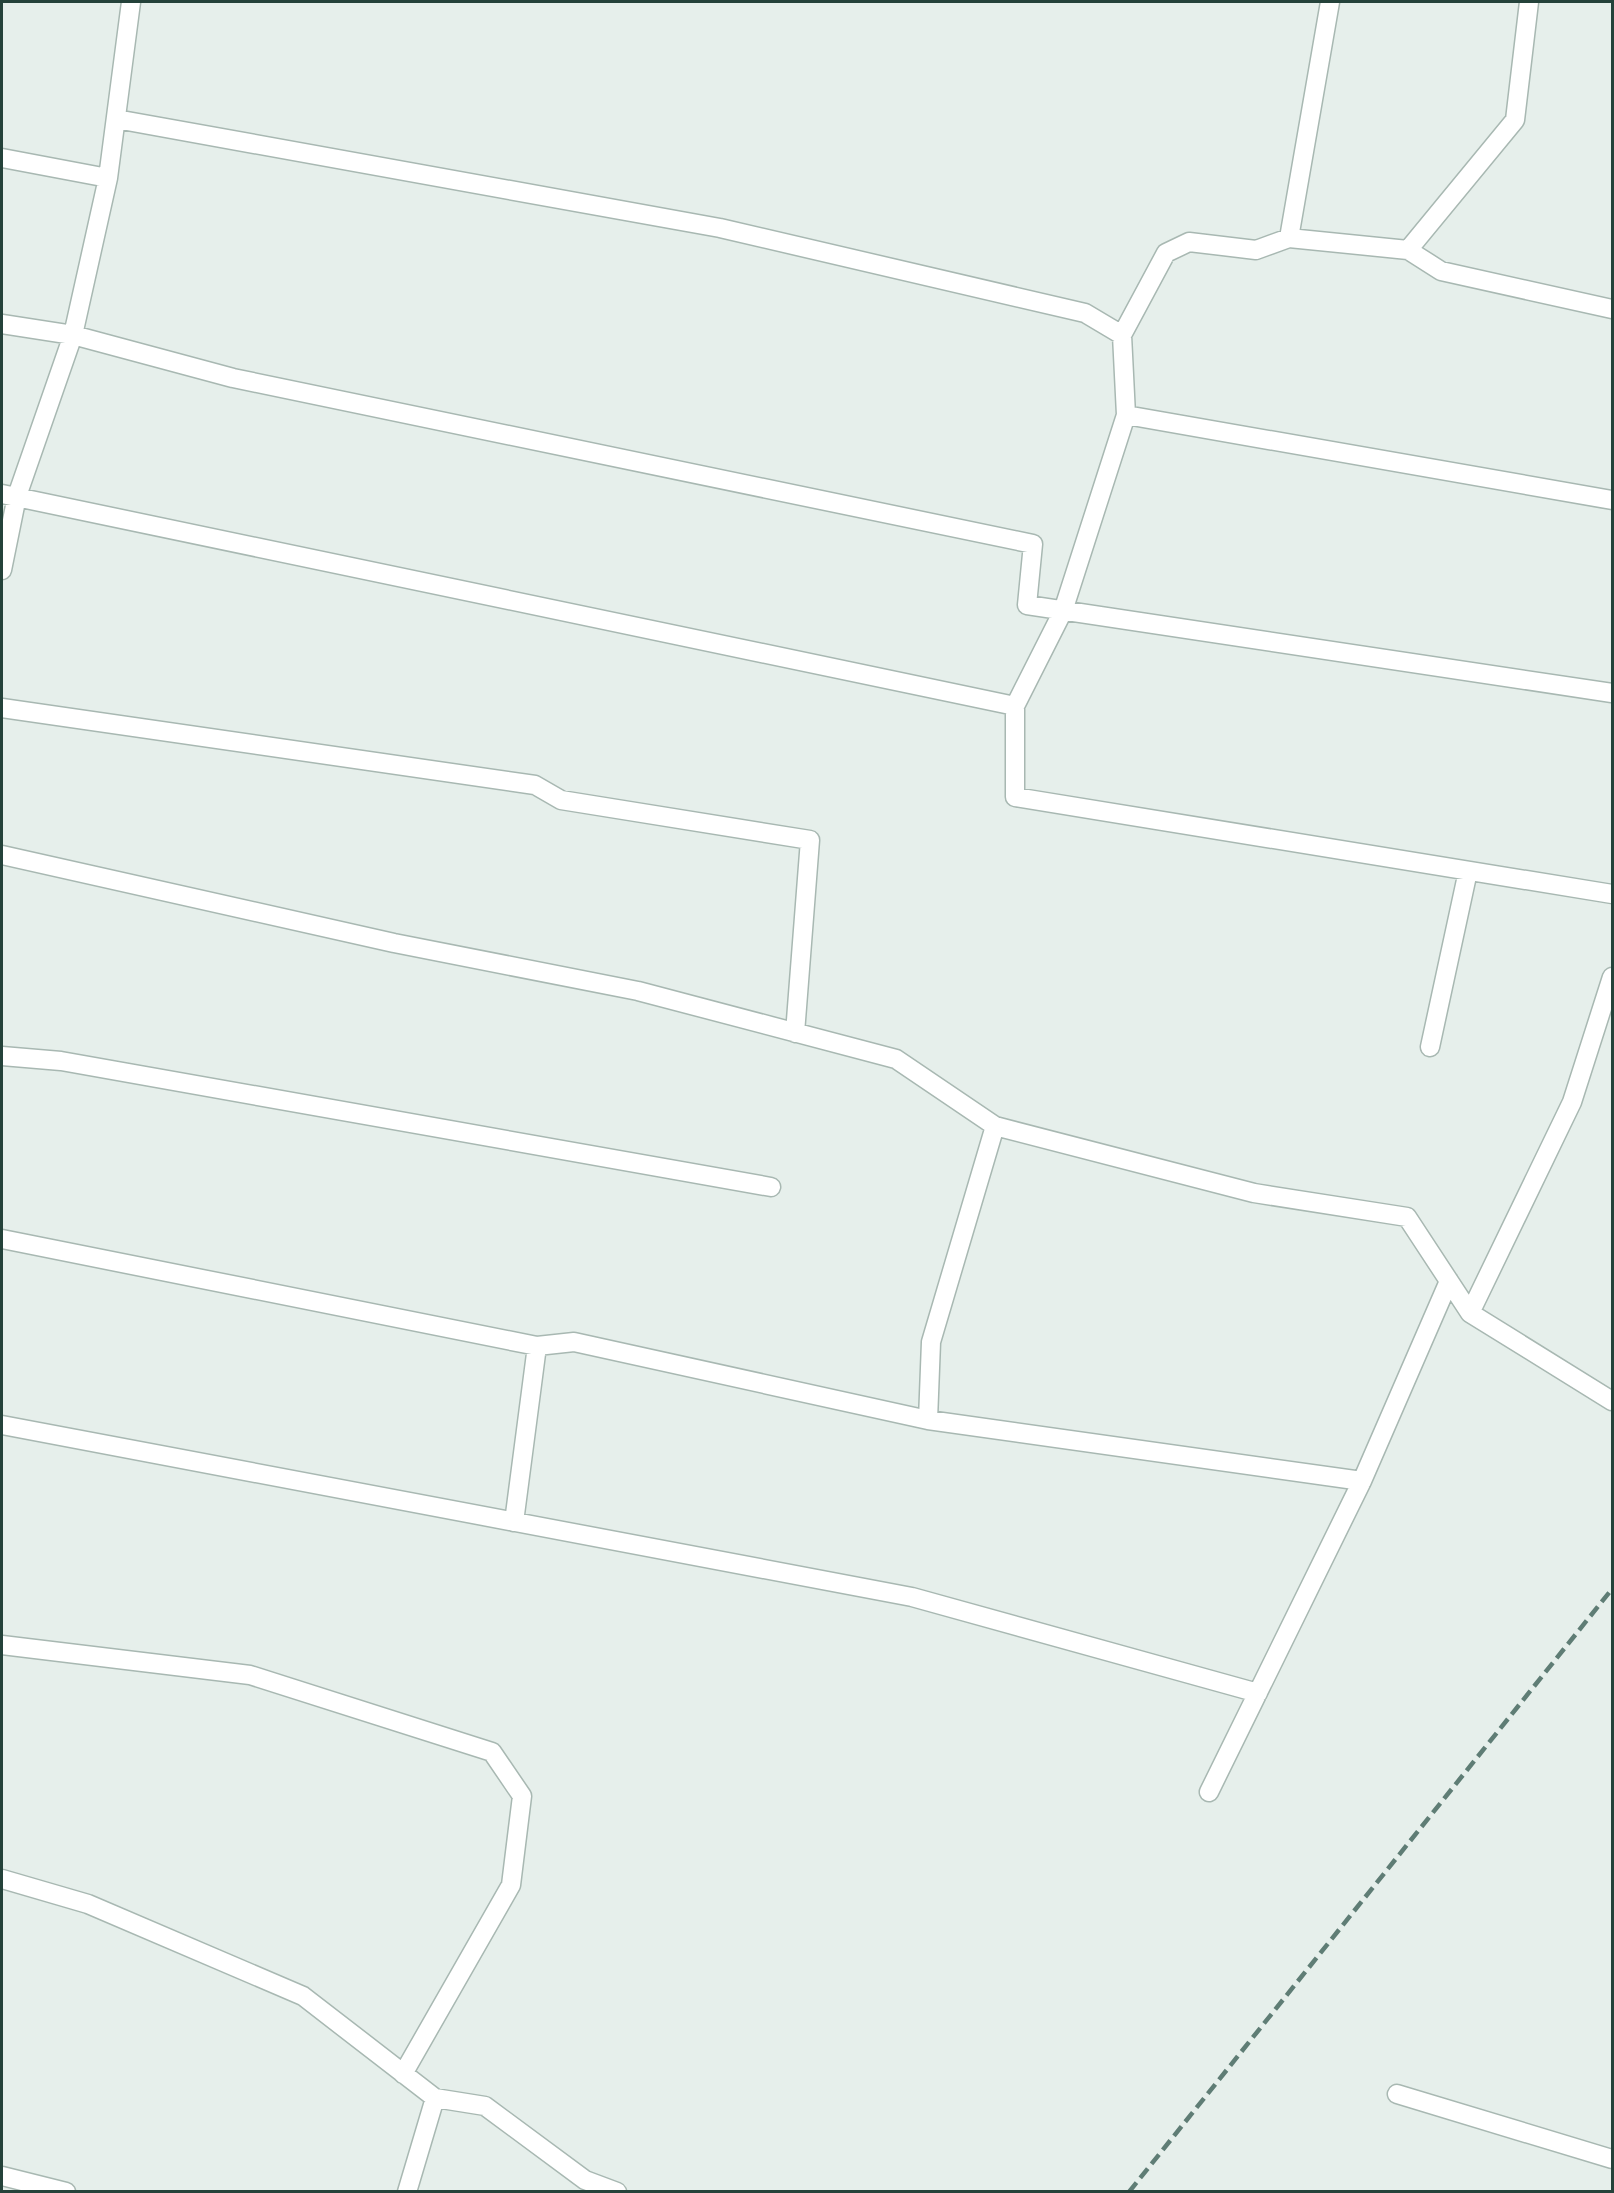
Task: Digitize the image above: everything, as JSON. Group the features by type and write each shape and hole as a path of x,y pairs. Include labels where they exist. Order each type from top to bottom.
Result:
{"street":[{"path":"2,570 9,495 73,335 108,178 131,2"},
{"path":"1289,238 1330,2"},
{"path":"1408,250 1515,120 1529,2"},
{"path":"116,119 720,228 1085,313 1122,335"},
{"path":"2,158 108,178"},
{"path":"1612,309 1441,272 1408,250 1289,238 1256,250 1189,243 1166,253 1122,335 1126,415 1063,611 1015,706 1015,797 1612,894"},
{"path":"2,324 73,335 233,378 1034,544 1027,605 1612,693"},
{"path":"1126,415 1612,500"},
{"path":"9,495 1015,706"},
{"path":"2,708 535,785 561,800 810,840 795,1033"},
{"path":"2,855 394,943 638,991 896,1059 995,1126 1254,1193 1407,1217 1470,1313 1612,1401"},
{"path":"1430,1047 1468,871"},
{"path":"1470,1313 1572,1102 1612,977"},
{"path":"2,1056 61,1061 771,1187"},
{"path":"928,1420 931,1342 995,1126"},
{"path":"2,1239 537,1346 574,1342 928,1420 1362,1480"},
{"path":"1209,1792 1362,1480 1449,1281"},
{"path":"514,1521 537,1346"},
{"path":"2,1425 912,1597 1258,1693"},
{"path":"2,1645 250,1675 492,1752 522,1796 511,1885 403,2073"},
{"path":"2,1879 88,1904 303,1996 435,2098 485,2106 585,2180 617,2192"},
{"path":"1397,2094 1612,2159"},
{"path":"407,2192 435,2098"},
{"path":"2,2176 66,2192"}],"railway":[{"path":"1129,2192 1612,1589"}]}
